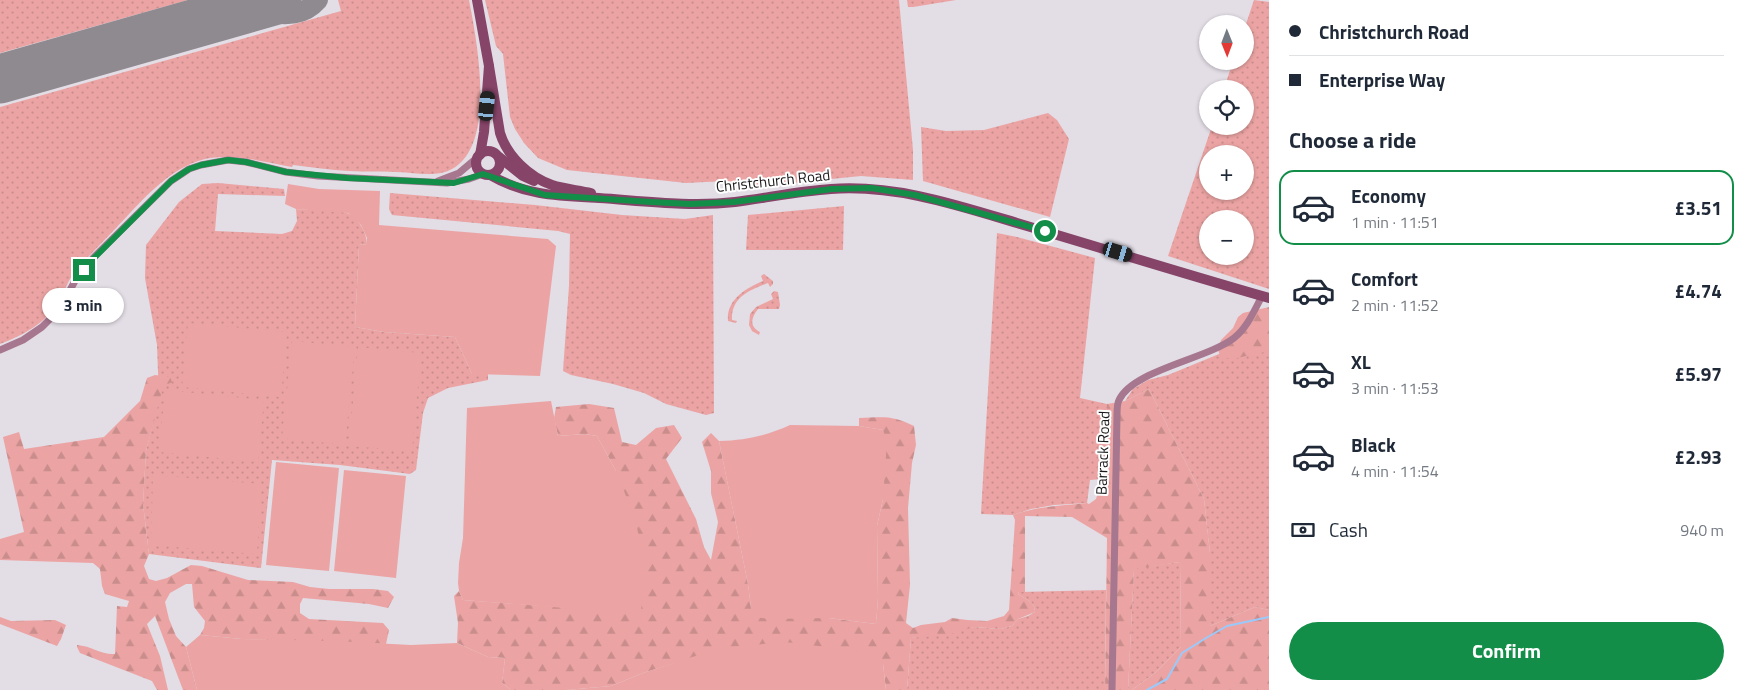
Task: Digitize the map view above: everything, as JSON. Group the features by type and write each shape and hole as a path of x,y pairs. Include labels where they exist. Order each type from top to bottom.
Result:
{"main road":[{"path":"477,0 502,142 516,161 533,175 551,185 594,193 611,199"},
{"path":"489,88 500,161 497,172 487,174 477,168 484,132 490,66"},
{"path":"479,156 482,152 490,151 498,156"},
{"name":"Christchurch Road","path":"498,156 524,176 544,187 594,198"},
{"name":"Christchurch Road","path":"487,174 504,182 545,195 695,204 734,202 832,189 871,188 897,191 972,210 1265,297"}],"street":[{"path":"435,182 459,173 479,156"},
{"path":"0,350 23,340 52,318 94,258 171,181 189,169 228,160 246,162 286,172 318,176 454,183 487,174"},
{"name":"Barrack Road","path":"1112,690 1116,425 1119,400 1126,390 1138,380 1206,353 1234,338 1246,325 1265,297"}],"green space":[{"path":"0,0 188,0 0,53"},
{"path":"338,0 469,0 476,40 480,91 479,116 475,138 466,157 446,172 431,174 349,171 293,165 292,167 227,157 216,157 192,163 156,187 93,252 72,276 60,300 41,322 18,337 0,344 0,107 341,11"},
{"path":"485,0 899,0 913,150 913,180 861,176 742,188 725,181 686,183 567,170 538,158 524,143 510,117 503,54 496,46"},
{"path":"907,0 956,0 908,7"},
{"path":"1254,0 1269,2 1269,289 1168,256 1199,164 1199,200 1254,200 1254,145 1206,145 1209,135 1254,135 1254,80 1227,80 1230,70 1254,70 1254,15 1249,15"},
{"path":"1048,113 1057,120 1069,139 1050,217 923,181 921,127 946,131 984,130"},
{"path":"218,183 284,189 285,196 218,194 215,231 282,234 292,231 297,221 296,209 337,211 351,215 361,226 367,244 359,245 355,327 384,332 455,337 472,374 488,374 488,380 448,388 428,398 423,413 416,470 410,474 340,465 272,460 261,568 149,554 143,504 146,451 159,399 157,345 145,278 146,245 179,202 202,184"},
{"path":"288,184 319,189 380,191 379,225 548,239 556,246 540,376 472,374 455,337 384,332 355,327 359,245 367,244 367,238 361,225 348,213 296,209 285,204"},
{"path":"390,193 535,205 622,215 685,219 713,215 714,413 706,415 666,404 644,393 571,375 563,371 569,286 570,234 558,231 392,215 389,209"},
{"path":"844,206 843,250 746,250 748,215"},
{"path":"997,233 1095,258 1080,398 1107,404 1106,466 1102,479 1090,480 1087,503 1054,505 1031,509 1013,515 981,514"},
{"path":"764,274 773,281 773,284 770,287 768,283 755,288 738,300 732,320 737,321 736,323 728,321 730,307 734,301 744,291 763,281 761,276"},
{"path":"774,291 778,292 779,309 758,309 754,316 752,322 756,330 760,332 759,335 752,331 749,325 750,314 756,307 773,299 771,294"},
{"path":"1269,307 1269,351 1237,358 1221,358 1218,350 1221,340 1233,328 1238,317 1243,313"},
{"path":"1269,319 1269,610 1255,607 1210,626 1210,553 1204,499 1149,389 1125,401 1133,389 1148,380 1168,375 1219,354"},
{"path":"188,323 287,332 281,397 182,387"},
{"path":"292,341 355,347 345,445 282,438"},
{"path":"358,347 421,353 412,451 349,446"},
{"path":"155,375 170,377 172,382 163,387 146,451 143,504 149,554 144,566 149,579 156,581 167,578 191,565 202,566 248,580 293,582 310,587 329,589 388,591 394,597 388,608 369,604 303,598 300,604 300,613 309,619 383,623 389,630 386,644 242,639 200,635 205,621 194,607 192,584 186,584 170,593 165,602 176,636 186,647 197,690 183,690 155,616 147,624 160,656 168,690 157,690 152,681 80,653 77,645 115,654 117,606 127,607 129,601 105,594 100,569 93,563 0,560 0,539 24,532 3,437 19,432 24,449 104,437 140,401 147,378"},
{"path":"1149,389 1204,499 1210,553 1210,626 1255,607 1269,610 1269,690 1132,690 1155,673 1181,647 1180,562 1134,569 1128,690 1105,690 1107,538 1072,517 1025,516 1025,592 1019,592 1018,594 1032,603 1035,612 1018,619 1012,626 1001,629 974,627 947,635 911,638 907,690 886,690 883,664 675,663 611,686 566,690 511,690 502,683 505,658 488,657 457,643 458,623 454,596 459,591 463,600 600,610 616,471 597,436 585,434 558,436 554,418 556,407 589,404 614,408 622,442 636,445 656,428 674,425 682,438 666,459 696,519 704,547 711,560 718,522 711,493 711,471 702,442 711,433 719,441 748,584 751,608 876,624 878,598 877,526 883,499 883,430 859,426 859,418 894,418 914,426 916,445 912,463 908,508 910,585 906,623 913,628 945,622 952,618 987,621 1004,616 1009,610 1015,520 1013,515 1041,508 1089,504 1096,499 1106,466 1107,404 1125,401"},
{"path":"165,390 264,400 258,462 159,452"},
{"path":"551,401 558,436 585,434 597,436 616,471 634,516 646,565 641,611 626,613 463,600 459,591 459,563 463,538 467,408"},
{"path":"790,425 859,426 883,430 887,441 883,499 877,526 878,598 876,624 829,618 769,619 754,617 719,441 756,437"},
{"path":"276,462 339,468 329,571 266,565"},
{"path":"344,470 406,476 396,578 334,571"},
{"path":"153,475 261,484 257,554 151,545"},
{"path":"1180,562 1181,647 1155,673 1132,690 1128,690 1134,568"},
{"path":"1106,590 1105,690 907,690 911,638 974,627 1001,629 1012,626 1018,619 1035,612 1032,603 1018,594 1019,592"},
{"path":"0,617 11,621 55,620 66,625 57,646 0,624"},
{"path":"200,635 242,639 411,645 457,643 488,657 505,658 502,683 511,690 197,690 186,647"},
{"path":"785,642 873,654 883,664 886,690 566,690 611,686 643,673 720,648"}],"waterway":[{"path":"1147,690 1167,679 1182,653 1206,638 1227,626 1269,617"}],"taxiway":[{"path":"230,13 295,13 311,7 318,0"}],"runway":[{"path":"0,79 277,0"}],"route":[{"path":"84,270 171,181 189,169 228,160 246,162 286,172 347,178 454,183 483,174 545,195 690,204 734,202 832,189 871,188 915,195 1045,231"}]}
